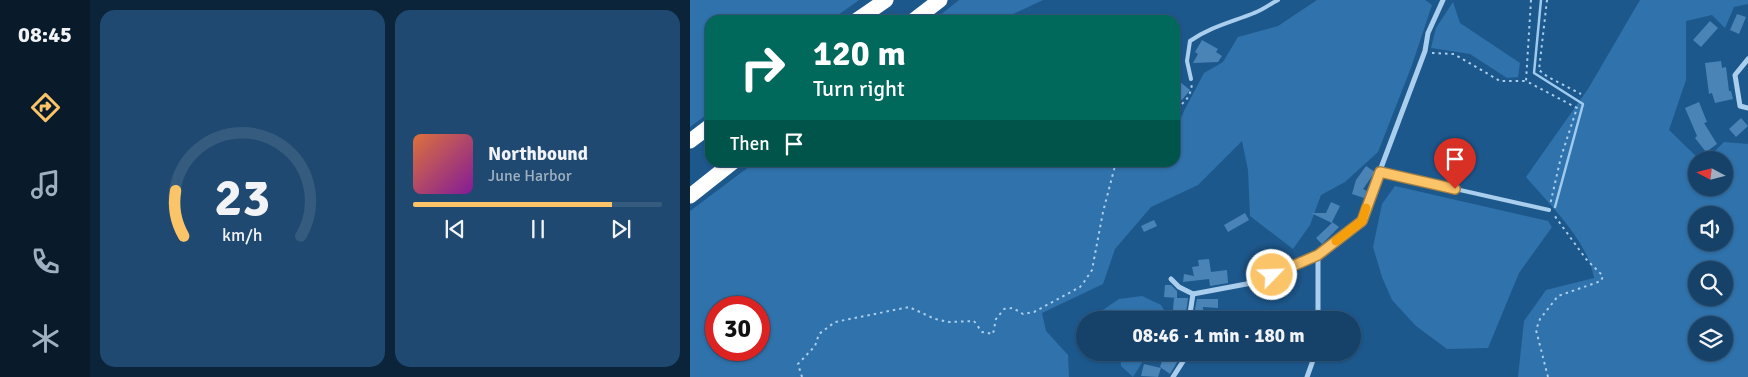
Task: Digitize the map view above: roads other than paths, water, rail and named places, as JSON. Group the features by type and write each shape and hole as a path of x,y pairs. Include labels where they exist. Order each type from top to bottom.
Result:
{"highway":[{"path":"864,15 886,0"},
{"path":"920,15 940,0"},
{"path":"690,141 705,130"},
{"path":"690,196 727,167"}],"street":[{"path":"1171,280 1179,287 1193,294 1257,282 1318,255 1362,221 1425,52 1428,33 1443,0"},
{"path":"1748,59 1735,75 1740,106 1748,108"},
{"path":"1318,255 1318,311"},
{"path":"1190,311 1193,294"},
{"path":"1174,377 1184,361"},
{"path":"1307,377 1313,361"}],"lane":[{"path":"1191,79 1187,61 1190,41 1201,33 1232,19 1255,13 1278,0"},
{"path":"1380,172 1549,210"}],"waterway":[{"path":"1541,0 1534,73 1583,104 1555,207"}]}
